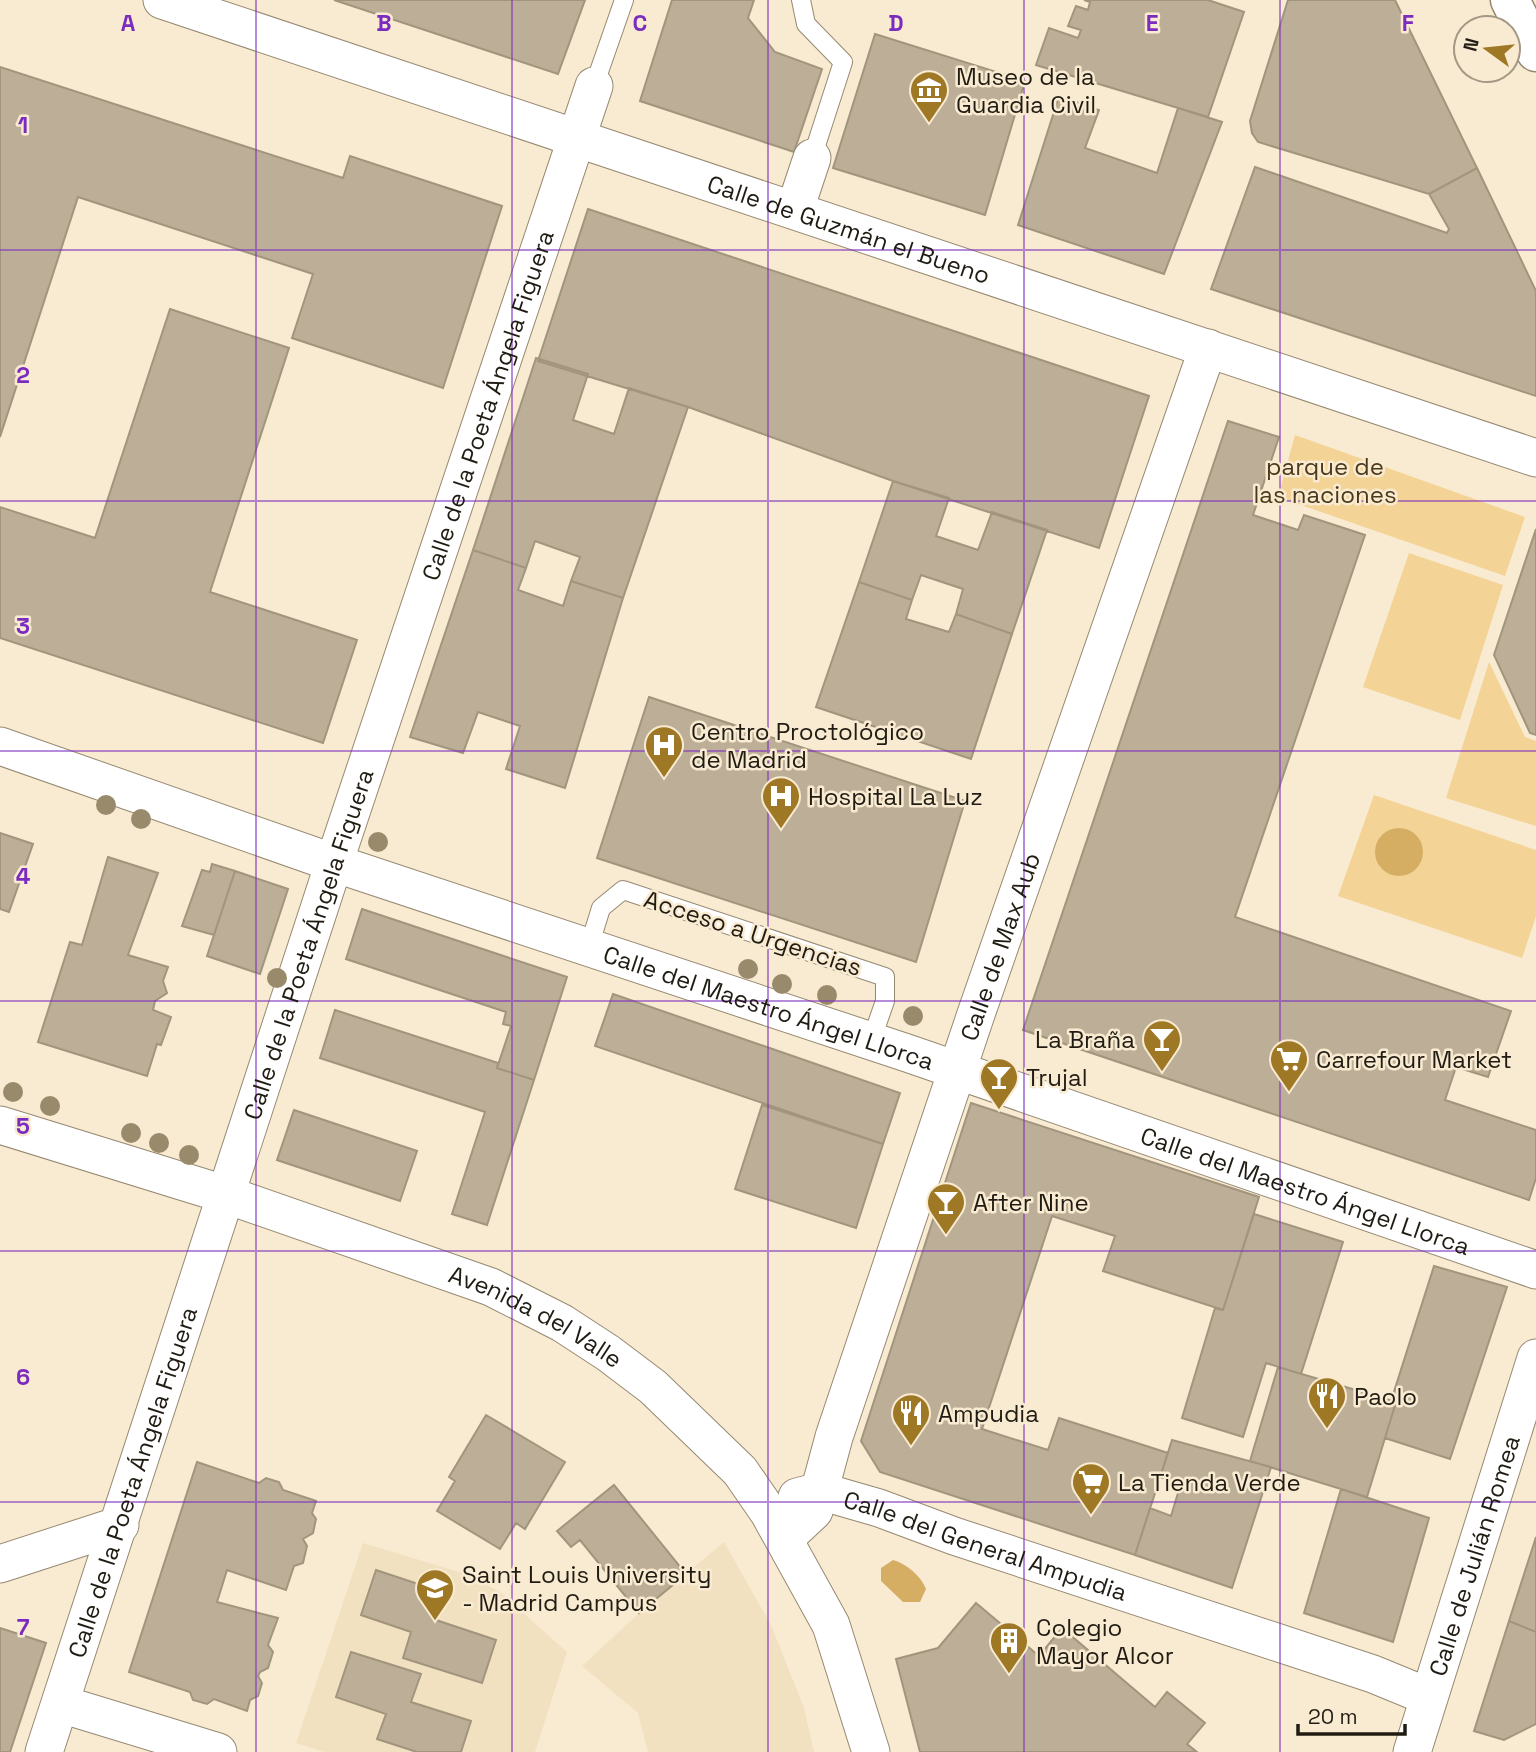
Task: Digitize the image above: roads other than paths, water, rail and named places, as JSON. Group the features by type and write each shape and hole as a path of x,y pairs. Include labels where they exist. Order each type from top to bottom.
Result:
{"main road":[{"path":"1510,0 1536,52"}],"street":[{"name":"Calle de Guzmán el Bueno","path":"162,0 577,136 1536,458"},
{"name":"Calle de la Poeta Ángela Figuera","path":"44,1752 334,863 594,86"},
{"path":"795,209 812,158"},
{"name":"Calle de Max Aub","path":"777,1525 814,1511 834,1437 958,1070 1208,348"},
{"name":"Calle del Maestro Ángel Llorca","path":"0,746 334,863 958,1070 1536,1270"},
{"name":"Avenida del Valle","path":"0,1125 227,1195 491,1287 562,1323 653,1387 740,1471 777,1525 831,1625 871,1752"},
{"name":"Calle de Julián Romea","path":"1412,1752 1536,1358"},
{"name":"Calle del General Ampudia","path":"820,1491 879,1508 967,1540 1373,1674 1429,1697"},
{"path":"0,1564 120,1525"},
{"path":"1424,1752 1429,1697"},
{"path":"61,1704 218,1752"}],"lane":[{"path":"594,86 624,0"},
{"path":"801,0 806,24 843,62 812,158"},
{"name":"Acceso a Urgencias","path":"589,947 601,908 623,890 885,976 885,1001 871,1041"}],"place":[{"name":"Museo de la Guardia Civil","path":"929,124"},
{"name":"Centro Proctológico de Madrid","path":"664,779"},
{"name":"Hospital La Luz","path":"781,830"},
{"name":"La Braña","path":"1162,1073"},
{"name":"Carrefour Market","path":"1289,1093"},
{"name":"Trujal","path":"999,1111"},
{"name":"After Nine","path":"946,1236"},
{"name":"Paolo","path":"1327,1430"},
{"name":"Ampudia","path":"911,1447"},
{"name":"La Tienda Verde","path":"1091,1516"},
{"name":"Saint Louis University - Madrid Campus","path":"435,1622"},
{"name":"Colegio Mayor Alcor","path":"1009,1675"}],"park label":[{"name":"parque de las naciones","path":"1325,480"}]}
